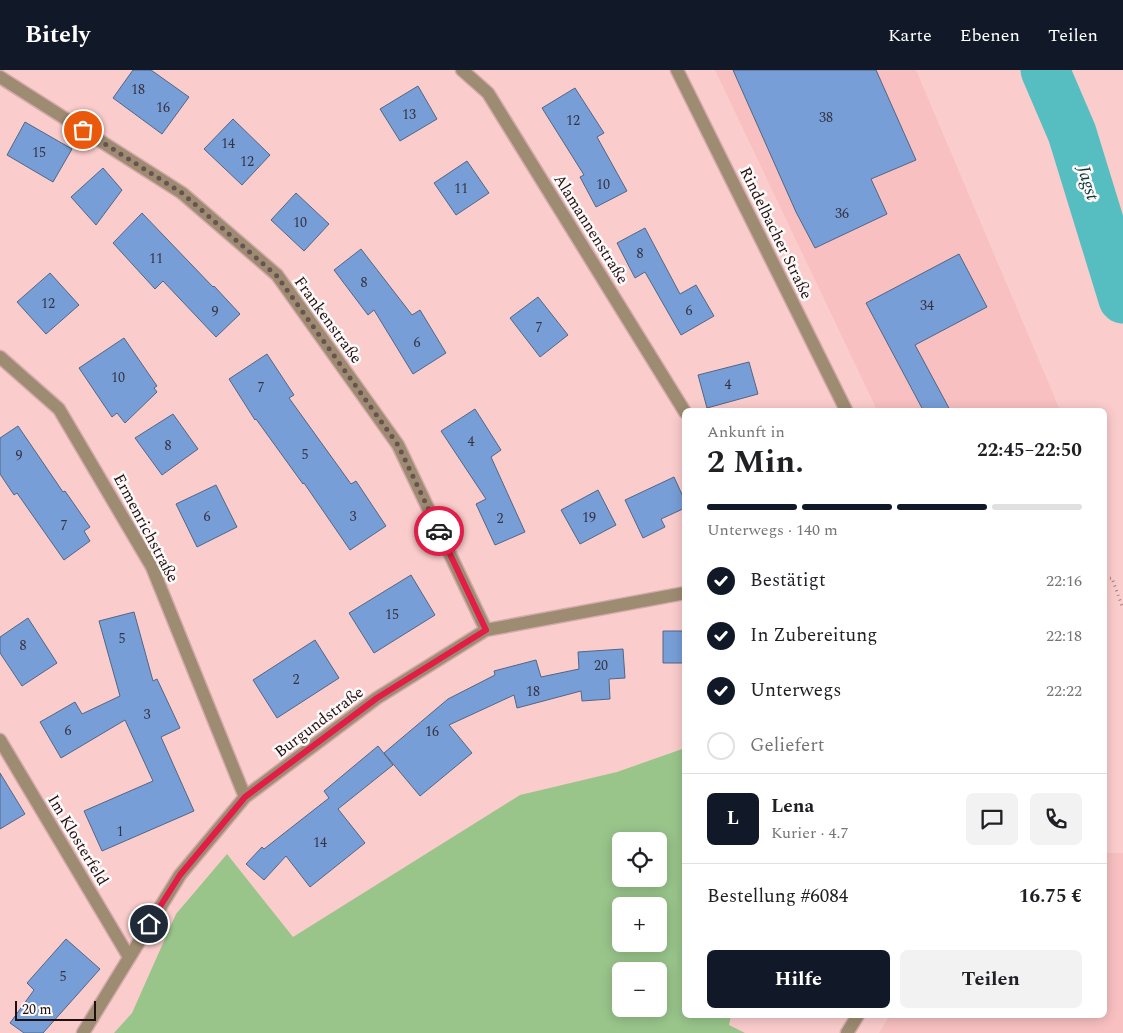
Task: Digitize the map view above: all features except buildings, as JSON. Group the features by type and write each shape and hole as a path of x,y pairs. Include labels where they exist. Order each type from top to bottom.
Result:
{"street":[{"name":"Alamannenstraße","path":"462,70 488,93 683,408"},
{"name":"Rindelbacher Straße","path":"677,70 845,408"},
{"name":"Frankenstraße","path":"0,77 182,193 277,276 398,445 486,630"},
{"name":"Ermenrichstraße","path":"0,357 59,409 152,567 245,797"},
{"name":"Burgundstraße","path":"83,1033 180,875 245,797 377,698 486,630 682,594"},
{"name":"Im Klosterfeld","path":"0,740 128,957"},
{"path":"847,1033 856,1018"}],"path":[{"path":"1107,579 1112,578 1123,610"}],"shaded area":[{"path":"715,70 916,70 1059,408 876,408"},
{"path":"1107,853 1123,853 1123,1033 879,1033 888,1018 1107,1018"}],"green space":[{"path":"682,749 682,1018 730,1018 729,1025 745,1033 114,1033 132,1013 176,914 227,854 293,937 520,795 617,772"}],"waterway":[{"name":"Jagst","path":"1045,70 1072,133 1123,299"}],"way so far":[{"path":"83,130 182,193 277,276 398,445 439,531"}],"route":[{"path":"149,924 180,875 245,797 377,698 486,630 439,531"}]}
